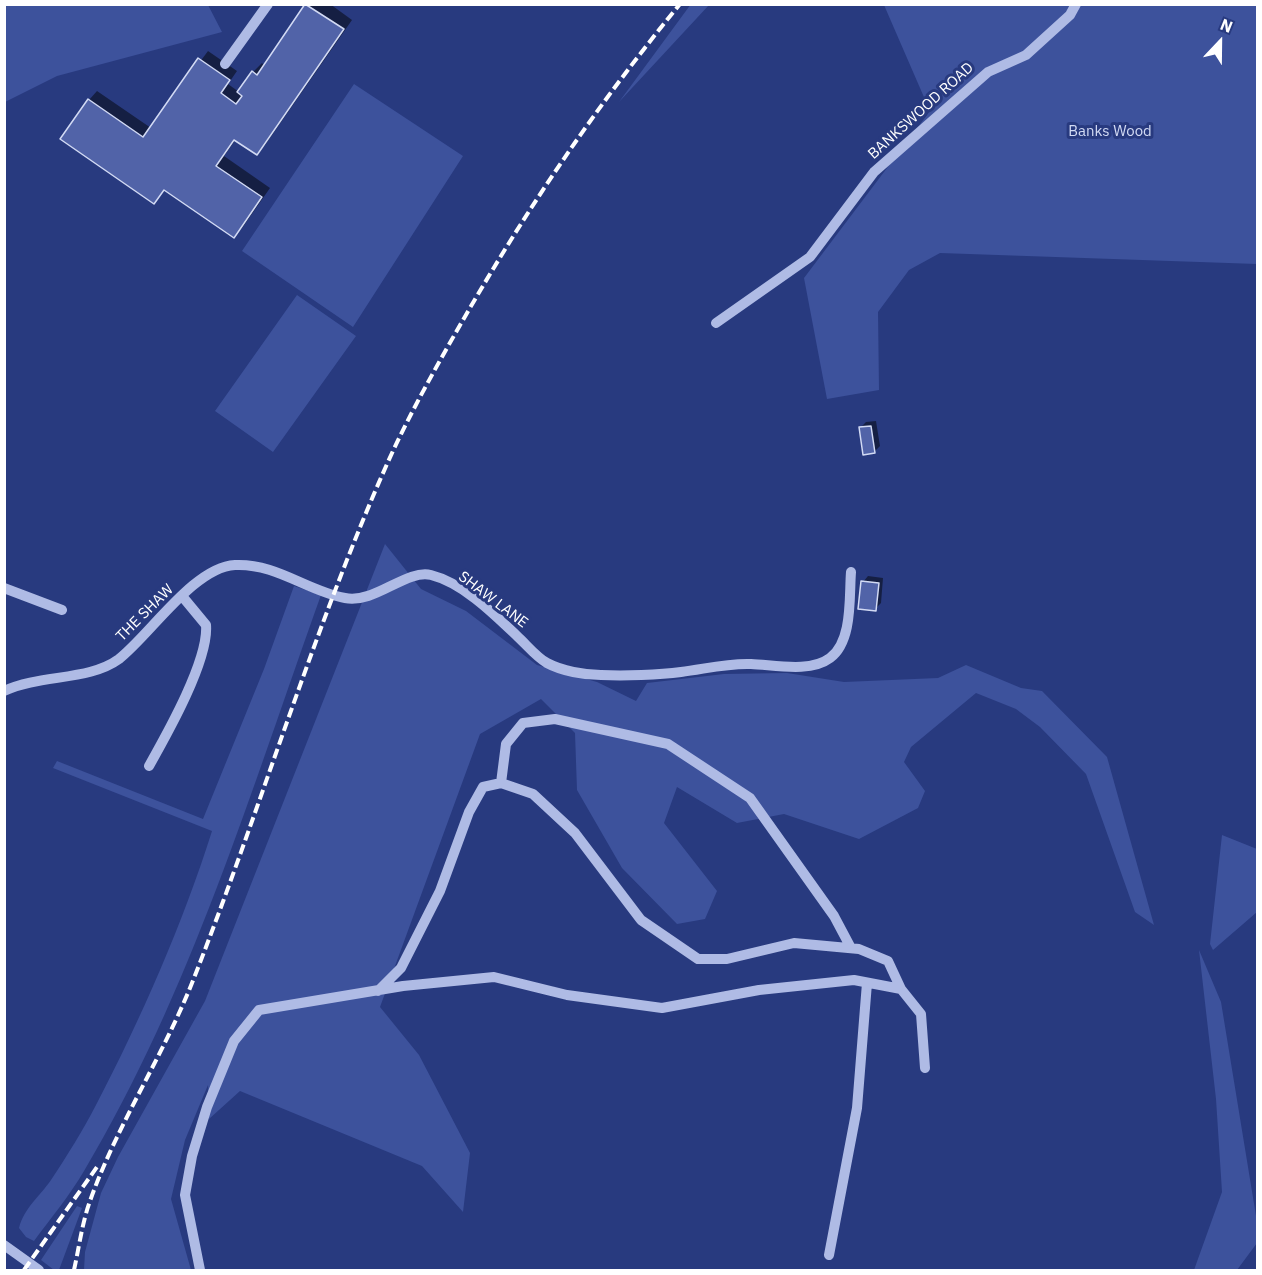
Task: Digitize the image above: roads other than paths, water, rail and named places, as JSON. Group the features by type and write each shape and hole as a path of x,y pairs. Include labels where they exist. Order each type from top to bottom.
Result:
{"street":[{"path":"225,64 268,4"},
{"name":"BANKSWOOD ROAD","path":"716,323 810,257 874,172 988,72 1026,55 1070,15 1076,4"},
{"name":"THE SHAW","path":"4,691 23,683 86,674 105,668 121,657 182,596 218,569 231,565 245,565 271,570 303,582"},
{"name":"SHAW LANE","path":"303,582 347,599 375,595 408,579 428,574 464,592 499,618 547,663 575,672 600,675 680,672 728,665 782,666 822,663 833,656 842,644 851,572"},
{"path":"4,588 62,610"},
{"path":"149,766 185,697 203,651 206,625 182,596"},
{"path":"501,783 506,744 523,723 555,719 668,744 750,798 834,916 851,948"},
{"path":"378,991 401,968 440,891 469,812 483,787 501,783 533,794 575,833 641,920 698,959 727,959 794,943 851,948 888,961 901,989 921,1014 926,1068"},
{"path":"200,1270 185,1195 192,1156 207,1107 234,1041 260,1010 378,991 494,977 567,995 662,1008 759,990 854,980 901,989"},
{"path":"829,1255 857,1108 867,983"},
{"path":"9,1247 39,1270"}],"railway":[{"path":"74,1270 90,1201 113,1145 192,983 334,592 395,446 463,320 538,197 620,80 680,4"},
{"path":"24,1270 97,1167"}],"park label":[{"name":"Banks Wood","path":"1110,132"}]}
